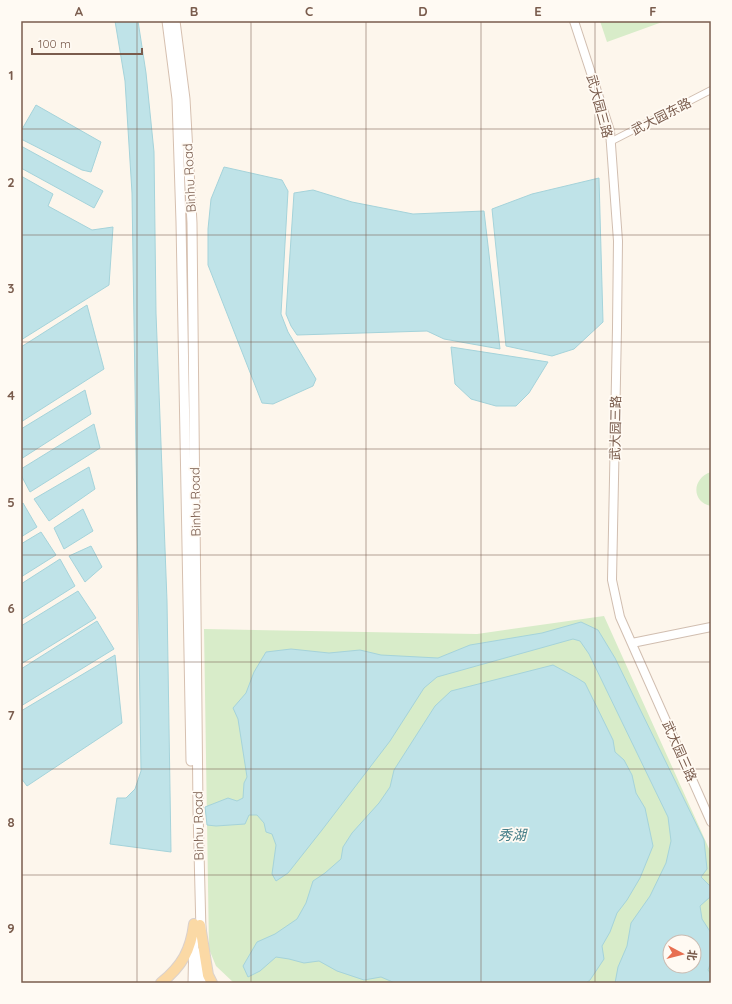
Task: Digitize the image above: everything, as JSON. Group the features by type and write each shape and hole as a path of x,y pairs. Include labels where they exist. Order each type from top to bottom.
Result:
{"main road":[{"name":"Binhu Road","path":"167,21 177,98 197,924 202,983"},
{"name":"Binhu Road","path":"175,21 185,99 192,222 198,778 197,924 193,983"},
{"path":"161,983 169,977 185,957 197,924"},
{"path":"197,924 208,975 212,983"}],"street":[{"name":"武大园三路","path":"574,21 610,131 618,241 612,580 620,617 711,822"},
{"name":"武大园东路","path":"610,142 711,90"},
{"path":"632,643 711,627"}],"green space":[{"path":"600,21 665,21 607,42"},
{"path":"711,472 711,506 704,504 700,500 696,490 700,479"},
{"path":"604,616 711,853 711,983 234,983 216,966 209,949 204,629 477,634"}],"water":[{"path":"115,21 138,21 146,73 154,152 156,313 167,601 171,852 110,844 117,798 126,798 135,789 141,771 132,193 125,81"},
{"path":"36,105 101,142 91,172 82,170 21,139 21,131"},
{"path":"21,146 103,191 94,208 21,168"},
{"path":"224,167 282,180 288,191 281,314 288,332 316,379 313,386 273,404 262,403 208,265 208,229 211,199"},
{"path":"21,176 53,194 48,206 92,230 113,227 109,285 21,340"},
{"path":"599,178 603,322 574,349 552,356 506,346 492,209 532,194"},
{"path":"313,190 352,202 413,214 484,211 500,349 444,339 427,331 297,335 286,314 294,193"},
{"path":"87,305 104,369 21,422 21,347"},
{"path":"451,347 548,362 529,393 516,406 496,406 471,399 455,384"},
{"path":"85,390 91,414 21,459 21,429"},
{"path":"94,424 100,448 30,492 21,475 21,469"},
{"path":"89,467 95,489 49,521 34,499"},
{"path":"23,503 37,527 21,537 21,504"},
{"path":"83,509 93,531 64,549 54,528"},
{"path":"41,532 56,555 21,577 21,544"},
{"path":"91,546 102,567 85,582 69,556"},
{"path":"60,559 75,586 21,620 21,584"},
{"path":"78,591 96,618 21,664 21,626"},
{"path":"97,621 114,649 21,706 21,669"},
{"path":"581,622 598,630 615,658 704,840 707,869 701,877 711,887 710,897 700,906 702,919 711,933 711,962 708,970 711,974 711,983 615,983 618,967 627,946 631,923 650,896 666,863 671,841 668,817 589,654 580,641 573,639 437,677 424,688 390,741 322,830 288,873 276,881 272,874 276,845 272,834 266,832 264,823 257,815 249,815 245,824 216,826 207,825 205,807 228,798 237,801 243,798 244,783 247,777 238,719 233,708 246,693 254,672 266,652 291,649 329,653 360,650 381,655 438,658 470,645 542,633"},
{"path":"115,655 122,723 27,786 21,778 21,711"},
{"name":"秀湖","path":"553,665 585,683 613,740 615,752 624,760 632,775 636,793 645,808 653,846 640,878 627,900 617,913 610,932 602,946 604,959 590,980 586,983 395,983 381,977 364,980 337,971 319,961 304,963 276,957 260,971 248,977 243,966 257,942 275,934 297,919 306,903 313,881 341,859 343,847 352,833 379,803 390,787 394,770 435,706 451,691"}]}
